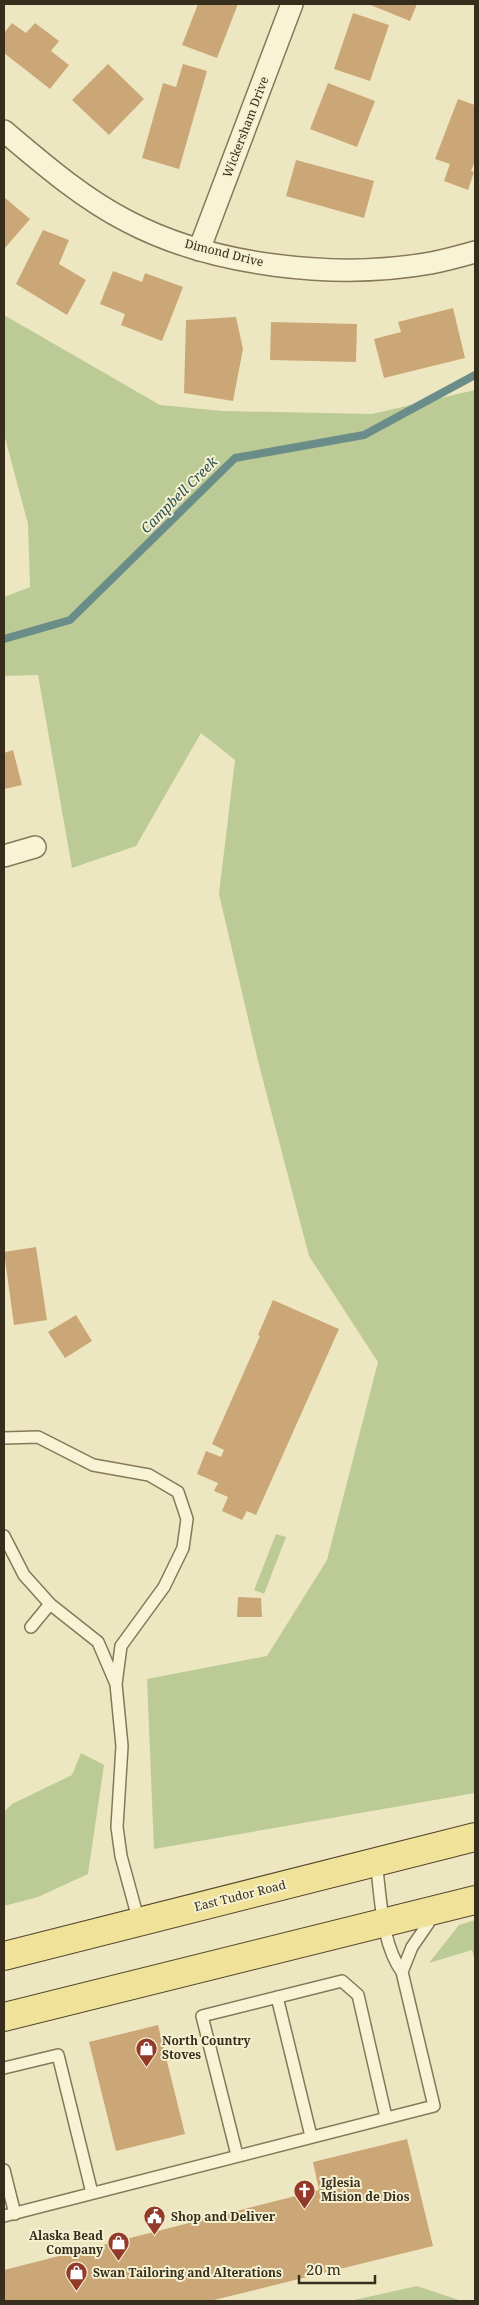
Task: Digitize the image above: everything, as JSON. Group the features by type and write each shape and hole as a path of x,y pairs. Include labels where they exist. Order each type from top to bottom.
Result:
{"main road":[{"name":"East Tudor Road","path":"4,1956 475,1837"},
{"path":"4,2017 475,1900"}],"street":[{"name":"Wickersham Drive","path":"199,250 292,4"},
{"name":"Dimond Drive","path":"4,131 54,173 126,221 199,250 279,266 373,269 431,263 475,252"},
{"path":"4,856 35,847"}],"lane":[{"path":"4,1438 38,1437 93,1464 149,1475 178,1492 187,1519 183,1548 164,1587 120,1646 116,1684 122,1746 117,1828 121,1856 139,1922"},
{"path":"4,1536 24,1575 50,1604 98,1642 116,1684"},
{"path":"31,1627 50,1604"},
{"path":"4,2170 9,2215 434,2106 402,1972 392,1953 384,1922 376,1862"},
{"path":"402,1972 412,1947 438,1909"},
{"path":"237,2155 202,2016 277,1997 342,1981 358,1995 386,2118"},
{"path":"277,1997 312,2136"},
{"path":"4,2068 58,2055 92,2193"}],"green space":[{"path":"4,315 160,405 223,411 372,414 475,390 475,1793 154,1849 147,1679 267,1656 327,1560 378,1362 309,1256 258,1061 219,894 235,760 201,733 136,846 72,868 38,675 4,676 4,597 30,587 28,524 4,434"},
{"path":"276,1534 286,1537 264,1594 254,1590"},
{"path":"81,1753 104,1765 88,1874 38,1897 4,1906 4,1812 12,1804 72,1775"},
{"path":"475,1920 475,1961 472,1950 429,1963 459,1925"},
{"path":"417,2286 462,2301 354,2300"}],"building":[{"path":"198,4 238,4 217,58 182,45"},
{"path":"368,4 417,4 410,21"},
{"path":"353,13 389,25 370,81 334,69"},
{"path":"12,23 26,33 35,23 59,41 51,51 69,65 50,89 4,53 4,33"},
{"path":"108,64 144,99 109,135 72,100"},
{"path":"183,64 207,71 179,169 142,158 163,83 176,87"},
{"path":"328,83 375,101 357,147 310,129"},
{"path":"458,99 475,105 475,161 471,171 474,172 468,190 444,181 450,164 435,159"},
{"path":"296,160 374,181 364,218 286,196"},
{"path":"4,197 30,219 5,248 4,247"},
{"path":"43,230 69,240 59,264 86,280 67,315 16,284"},
{"path":"113,271 142,282 145,273 183,287 162,341 121,325 125,314 100,304"},
{"path":"453,308 465,358 384,378 374,339 401,332 398,322"},
{"path":"236,317 243,349 233,401 184,393 186,320"},
{"path":"271,322 357,324 356,362 270,360"},
{"path":"13,750 22,785 4,789 4,753"},
{"path":"36,1247 47,1320 14,1325 4,1252"},
{"path":"273,1300 339,1329 256,1515 247,1511 242,1520 222,1511 228,1497 214,1491 218,1483 197,1474 206,1451 221,1457 224,1450 212,1444 260,1336 258,1335"},
{"path":"76,1315 92,1341 65,1358 48,1332"},
{"path":"238,1597 261,1598 262,1617 237,1617"},
{"path":"158,2025 185,2134 116,2151 89,2042"},
{"path":"407,2139 433,2246 210,2301 4,2301 4,2270 319,2190 313,2162"}],"waterway":[{"name":"Campbell Creek","path":"4,639 70,620 235,458 364,435 475,375"}],"place":[{"name":"North Country Stoves","path":"146,2067"},
{"name":"Iglesia Mision de Dios","path":"305,2209"},
{"name":"Shop and Deliver","path":"155,2236"},
{"name":"Alaska Bead Company","path":"119,2262"},
{"name":"Swan Tailoring and Alterations","path":"77,2292"}]}
